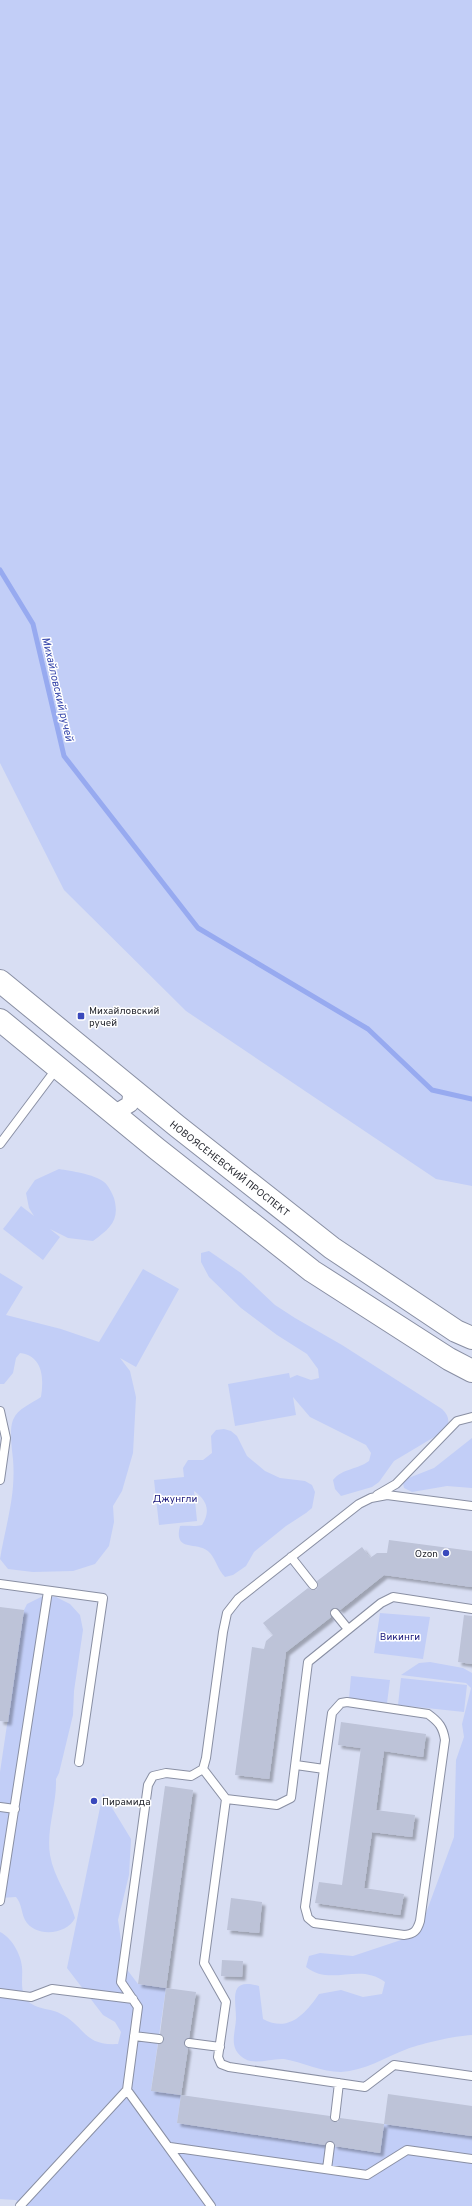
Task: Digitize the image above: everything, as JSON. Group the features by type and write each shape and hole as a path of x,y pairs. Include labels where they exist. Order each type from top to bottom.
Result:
{"main road":[{"name":"НОВОЯСЕНЕВСКИЙ ПРОСПЕКТ","path":"0,981 128,1086 332,1248 456,1331 472,1338"},
{"path":"0,1020 109,1111 312,1271 449,1359 472,1371"}],"street":[{"path":"109,1111 120,1110 130,1104 131,1096 128,1086"}],"lane":[{"path":"0,1144 57,1068"},
{"path":"0,1411 6,1438 0,1480"},
{"path":"20,2206 127,2090 138,2007 121,1982 148,1785 153,1776 166,1773 191,1776 203,1770 227,1613 238,1599 359,1504 396,1484 457,1421 472,1417"},
{"path":"371,1498 387,1495 472,1506"},
{"path":"291,1557 313,1585"},
{"path":"0,1584 103,1598 79,1762"},
{"path":"0,1901 48,1591"},
{"path":"203,1770 226,1799 277,1805 291,1798 308,1662 381,1603 393,1597 472,1609"},
{"path":"335,1613 348,1629"},
{"path":"341,1703 428,1714 438,1721 443,1730 445,1740 420,1921 417,1930 411,1934 404,1935 314,1923 308,1918 305,1907 324,1769 332,1713 341,1703"},
{"path":"296,1765 324,1769"},
{"path":"226,1799 204,1963 226,2002 218,2057 221,2064 229,2067 365,2087 394,2065 472,2076"},
{"path":"0,1807 15,1809"},
{"path":"0,1993 31,1997 52,1989 133,1999"},
{"path":"134,2036 159,2039"},
{"path":"189,2043 220,2047"},
{"path":"334,2117 339,2083"},
{"path":"127,2090 170,2147 211,2206"},
{"path":"327,2169 330,2146"},
{"path":"170,2147 367,2175 407,2150 472,2159"}],"green space":[{"path":"0,0 472,0 472,1186 436,1179 186,1011 64,890 0,763"},
{"path":"59,1169 89,1175 104,1182 114,1198 116,1206 115,1218 105,1232 93,1241 68,1238 50,1229 60,1237 43,1260 3,1229 21,1206 34,1216 29,1208 26,1193 35,1180"},
{"path":"209,1251 241,1273 275,1305 342,1345 442,1409 448,1419 446,1430 394,1461 379,1482 372,1487 341,1496 335,1489 333,1480 341,1473 369,1461 371,1453 366,1445 310,1417 293,1397 296,1415 235,1426 228,1384 289,1373 290,1378 297,1375 311,1380 319,1378 318,1369 307,1354 277,1335 241,1308 209,1277 201,1262 201,1253"},
{"path":"143,1269 179,1289 136,1367 120,1358 130,1371 136,1397 133,1453 122,1491 113,1506 114,1522 109,1546 95,1564 73,1571 33,1572 8,1569 0,1559 12,1497 14,1472 11,1434 12,1424 18,1412 41,1397 42,1376 38,1363 28,1355 20,1353 16,1358 13,1373 4,1384 0,1384 0,1273 23,1287 6,1315 61,1329 99,1342"},
{"name":"Джунгли","path":"224,1429 231,1431 237,1436 247,1456 265,1471 280,1478 305,1481 312,1485 315,1492 312,1508 286,1526 254,1552 246,1566 233,1575 225,1577 210,1553 205,1549 188,1545 180,1540 180,1526 202,1525 205,1520 207,1510 205,1502 194,1491 197,1521 159,1525 154,1480 184,1477 183,1468 188,1460 203,1460 212,1453 211,1436 216,1430"},
{"path":"472,1438 472,1488 447,1486 412,1492 404,1488 403,1483 406,1479 434,1468"},
{"path":"41,1597 56,1597 70,1604 80,1615 83,1630 74,1691 73,1715 59,1773 56,1779 55,1798 49,1836 52,1863 75,1918 71,1924 65,1928 51,1932 36,1930 30,1926 25,1920 16,1897 0,1898 0,1772 24,1610 27,1604"},
{"name":"Викинги","path":"380,1613 430,1617 423,1659 374,1653"},
{"path":"430,1662 463,1668 472,1673 472,2035 448,2038 422,2044 350,2071 334,2072 284,2059 249,2061 236,2051 234,2046 236,2019 235,1997 238,1987 249,1984 259,1986 263,2019 272,2023 288,2023 302,2014 319,1994 341,1990 363,1997 382,1994 385,1982 375,1976 365,1974 325,1975 316,1973 306,1967 309,1956 320,1953 353,1956 407,1938 419,1932 454,1837 456,1760 464,1737 462,1724 471,1688 466,1683 401,1675 419,1663"},
{"path":"351,1676 390,1680 387,1703 349,1699"},
{"path":"401,1678 467,1685 464,1712 398,1705"},
{"path":"103,1793 131,1839 129,1875 118,1920 125,1967 138,1984 166,1988 151,2090 181,2095 177,2123 380,2153 384,2124 472,2136 472,2206 21,2206 16,2200 0,2199 0,1932 12,1942 20,1957 23,1993 28,2001 37,2007 63,2015 77,2025 86,2035 98,2042 118,2044 121,2032 115,2022 103,2015 67,1968"}],"building":[{"path":"389,1540 472,1551 472,1587 384,1575 340,1610 337,1608 332,1609 330,1611 331,1617 286,1652 269,1779 235,1775 252,1647 264,1649 266,1641 273,1635 263,1623 308,1588 311,1590 316,1590 318,1587 317,1581 362,1547 370,1558 377,1553 387,1553"},
{"path":"0,1607 24,1610 8,1722 0,1721"},
{"path":"464,1615 472,1616 472,1664 458,1662"},
{"path":"341,1722 426,1734 423,1757 384,1751 376,1810 415,1815 412,1837 372,1832 364,1888 404,1894 400,1915 315,1903 319,1882 342,1885 361,1748 338,1745"},
{"path":"165,1786 193,1790 166,1988 138,1984"},
{"path":"231,1898 262,1902 259,1933 227,1930"},
{"path":"222,1960 243,1961 242,1977 221,1976"},
{"path":"166,1988 196,1992 189,2038 184,2042 188,2048 181,2095 151,2091 158,2044 164,2040 164,2036 160,2034"},
{"path":"388,2094 472,2106 472,2136 384,2124"},
{"path":"181,2095 330,2116 334,2122 338,2122 340,2118 384,2124 380,2153 335,2146 331,2141 325,2145 177,2123"}],"waterway":[{"name":"Михайловский ручей","path":"0,570 33,624 64,756 198,928 368,1029 432,1090 472,1099"}],"place":[{"name":"Михайловский ручей","path":"81,1016"},
{"name":"Ozon","path":"446,1553"},
{"name":"Пирамида","path":"94,1801"}]}
